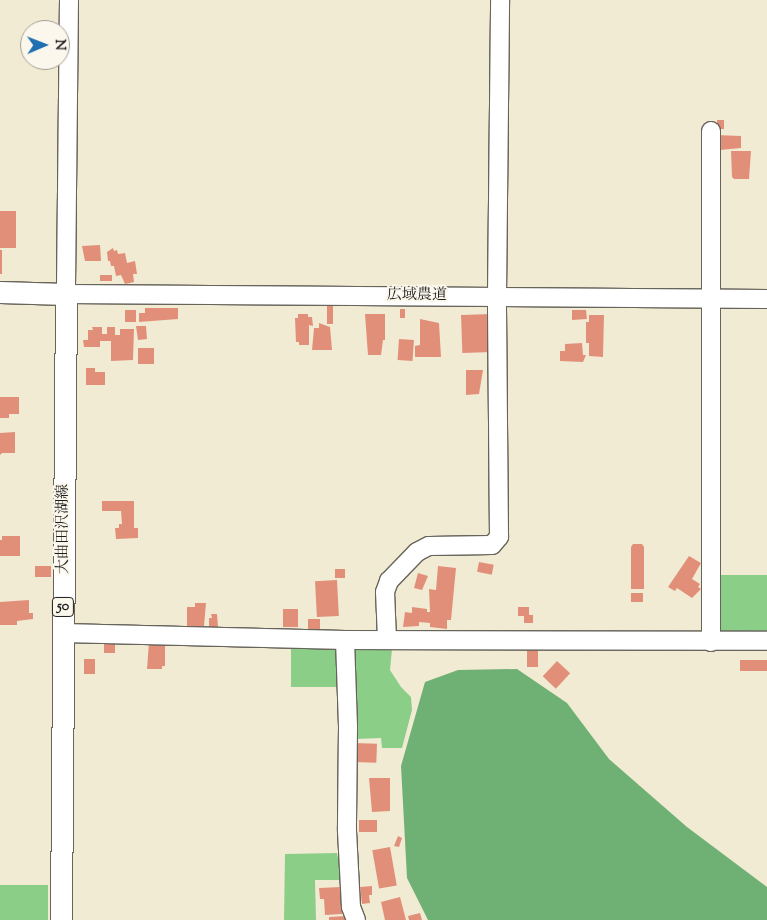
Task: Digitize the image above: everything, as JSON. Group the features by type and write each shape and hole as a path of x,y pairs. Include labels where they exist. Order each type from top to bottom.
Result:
{"main road":[{"path":"0,292 66,294"},
{"name":"大曲田沢湖線","path":"61,920 66,294"}],"street":[{"path":"66,294 69,0"},
{"path":"387,639 385,592 389,581 417,552 429,546 492,545 499,537 497,296 500,0"},
{"path":"711,131 711,642"},
{"name":"広域農道","path":"66,294 767,298"},
{"path":"63,633 278,636 345,640 767,641"},
{"path":"345,640 348,727 347,831 351,907 356,920"}],"green space":[{"path":"715,575 767,575 767,636 715,636"},
{"path":"352,648 392,649 390,670 401,687 411,697 412,710 402,748 382,748 381,738 355,739"},
{"path":"291,649 340,649 340,687 291,687"},
{"path":"517,669 567,703 609,759 687,827 767,887 767,920 428,920 407,878 401,766 425,682 458,670"},
{"path":"337,853 342,880 315,880 316,920 284,920 285,854"},
{"path":"0,885 48,885 48,920 0,920"}],"building":[{"path":"717,120 724,120 724,129 717,129"},
{"path":"716,135 741,136 741,148 720,150"},
{"path":"731,151 751,151 749,179 734,179 732,177"},
{"path":"0,211 16,211 16,248 0,248"},
{"path":"100,245 101,261 85,261 82,246"},
{"path":"113,248 114,251 117,250 118,254 125,253 127,263 135,261 137,274 133,274 134,282 125,284 121,275 116,276 114,266 111,266 110,261 108,261 107,252"},
{"path":"0,250 2,250 2,274 0,274"},
{"path":"100,275 112,275 112,281 100,281"},
{"path":"327,306 333,306 333,324 327,324"},
{"path":"145,308 178,308 178,319 139,322 139,313 145,313"},
{"path":"400,309 405,309 405,318 400,318"},
{"path":"125,310 136,310 136,322 125,322"},
{"path":"572,310 586,310 587,319 572,320"},
{"path":"298,314 308,314 308,317 312,317 313,326 309,325 309,345 299,345 299,342 296,342 295,318 298,318"},
{"path":"365,314 385,314 385,340 383,340 381,355 368,355"},
{"path":"491,314 492,352 462,353 461,315"},
{"path":"589,315 604,315 603,357 589,356 589,343 586,343 586,322 589,322"},
{"path":"420,319 439,323 441,357 415,357 415,346 420,345"},
{"path":"319,323 330,327 332,350 312,350 314,328 319,328"},
{"path":"136,326 146,326 147,339 138,340"},
{"path":"92,327 102,327 102,334 107,334 107,327 115,327 115,335 120,335 120,329 134,329 133,360 111,361 111,341 100,341 100,347 84,347 83,340 88,340 88,330 93,330"},
{"path":"399,339 414,340 412,361 398,360"},
{"path":"582,343 583,355 586,355 583,362 560,361 560,351 565,351 565,344"},
{"path":"138,348 154,348 154,364 138,364"},
{"path":"86,368 95,368 95,372 105,372 105,385 86,385"},
{"path":"466,370 483,370 479,394 466,395"},
{"path":"0,397 19,397 19,414 9,414 9,418 0,418"},
{"path":"15,432 15,453 2,453 0,455 0,433"},
{"path":"102,501 134,501 134,528 138,528 138,538 116,539 115,528 119,528 119,524 122,524 121,511 102,511"},
{"path":"2,536 20,536 20,556 0,556 0,540 2,540"},
{"path":"633,544 642,544 644,547 644,589 631,589 631,547"},
{"path":"689,556 701,563 692,579 700,584 698,587 701,589 692,598 677,588 675,591 668,587"},
{"path":"479,562 494,565 492,575 477,572"},
{"path":"35,566 51,566 51,577 35,577"},
{"path":"438,566 456,568 451,620 447,620 447,629 430,627 430,623 419,622 419,626 403,627 405,612 412,613 412,607 427,609 427,612 430,612 429,589 436,590"},
{"path":"335,569 345,569 345,578 335,578"},
{"path":"418,573 428,576 422,590 414,588"},
{"path":"337,580 339,616 317,617 315,581"},
{"path":"631,593 643,593 643,602 631,602"},
{"path":"29,600 29,613 33,613 33,619 17,621 17,625 0,625 0,602"},
{"path":"195,603 206,603 204,626 199,626 199,628 187,626 187,607 195,607"},
{"path":"518,607 529,607 529,615 533,615 533,623 524,623 524,616 518,616"},
{"path":"283,609 298,609 298,627 283,627"},
{"path":"211,614 217,614 218,627 209,628 209,618 212,618"},
{"path":"308,619 320,619 320,630 308,630"},
{"path":"149,642 165,642 165,666 162,666 162,669 147,669"},
{"path":"104,644 115,644 115,653 104,653"},
{"path":"527,645 538,645 538,667 527,667"},
{"path":"84,659 95,659 95,674 84,674"},
{"path":"740,660 767,660 767,671 740,671"},
{"path":"557,661 570,673 556,689 543,676"},
{"path":"353,743 377,744 376,763 352,762"},
{"path":"369,778 390,778 390,811 372,812"},
{"path":"359,820 377,820 377,832 359,832"},
{"path":"398,836 402,838 399,847 394,846"},
{"path":"390,847 397,885 379,889 372,850"},
{"path":"372,886 372,895 369,895 370,903 362,904 360,887"},
{"path":"341,887 342,914 325,915 324,899 320,899 319,888"},
{"path":"400,897 406,920 385,920 381,902"},
{"path":"420,913 422,920 409,920 408,916"},
{"path":"346,916 346,920 329,920 329,917"}]}
